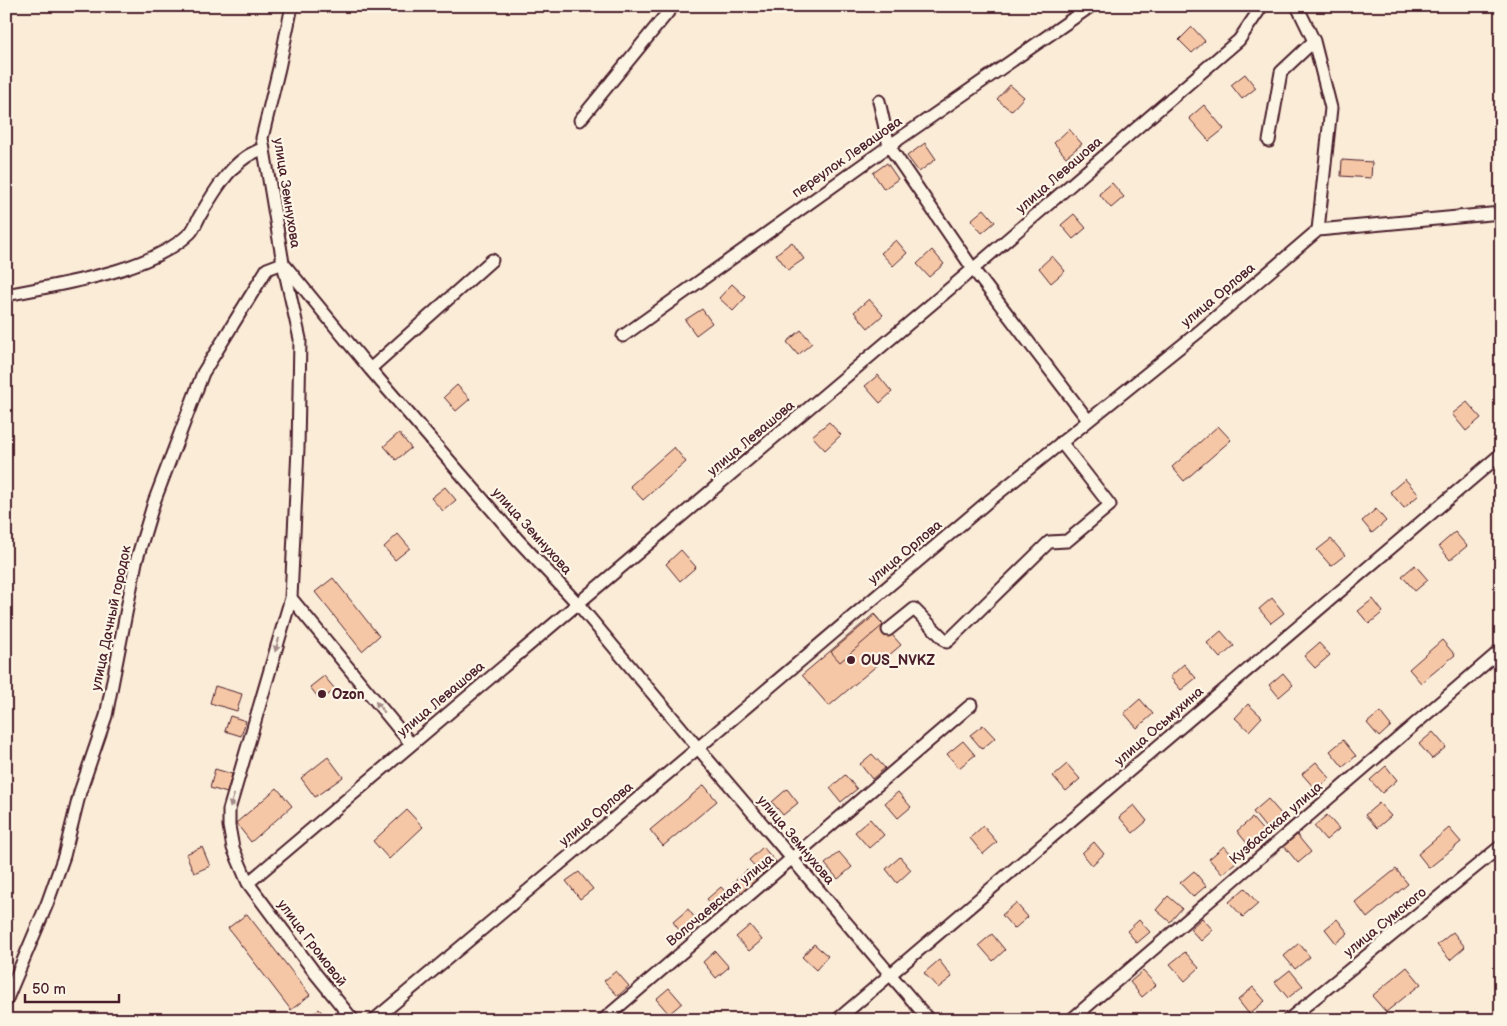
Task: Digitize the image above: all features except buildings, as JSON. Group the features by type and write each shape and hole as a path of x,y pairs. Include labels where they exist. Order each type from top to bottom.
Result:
{"street":[{"name":"улица Земнухова","path":"292,6 262,138 283,263 370,369 518,540 578,604 929,1020"},
{"path":"580,120 673,6"},
{"name":"переулок Левашова","path":"623,336 889,146 1091,6"},
{"name":"улица Левашова","path":"248,883 973,269 1240,40 1262,6"},
{"path":"1297,6 1314,41 1331,108 1318,230 1501,213"},
{"path":"1269,141 1281,72 1314,41"},
{"path":"880,101 889,146 973,269 1088,420"},
{"path":"6,295 111,272 149,259 172,246 191,232 200,215 230,172 246,157 263,148"},
{"name":"улица Орлова","path":"374,1020 889,585 1061,442 1201,330 1318,230"},
{"path":"370,369 492,260"},
{"name":"улица Громовой","path":"283,263 300,339 298,448 291,598 229,810 229,826 233,848 248,883 315,973 353,1020"},
{"name":"улица Дачный городок","path":"6,1001 47,904 64,856 80,792 106,716 136,562 154,502 178,436 203,373 267,269 283,263"},
{"path":"888,630 914,609 947,642 1049,542 1067,541 1110,505 1061,442"},
{"name":"улица Осьмухина","path":"837,1020 1501,454"},
{"path":"291,598 411,744"},
{"name":"Кузбасская улица","path":"1071,1020 1501,650"},
{"name":"Волочаевская улица","path":"602,1020 971,705"},
{"name":"улица Сумского","path":"1288,1020 1501,846"}],"place":[{"name":"OUS_NVKZ","path":"851,660"},
{"name":"Ozon","path":"322,694"}]}
